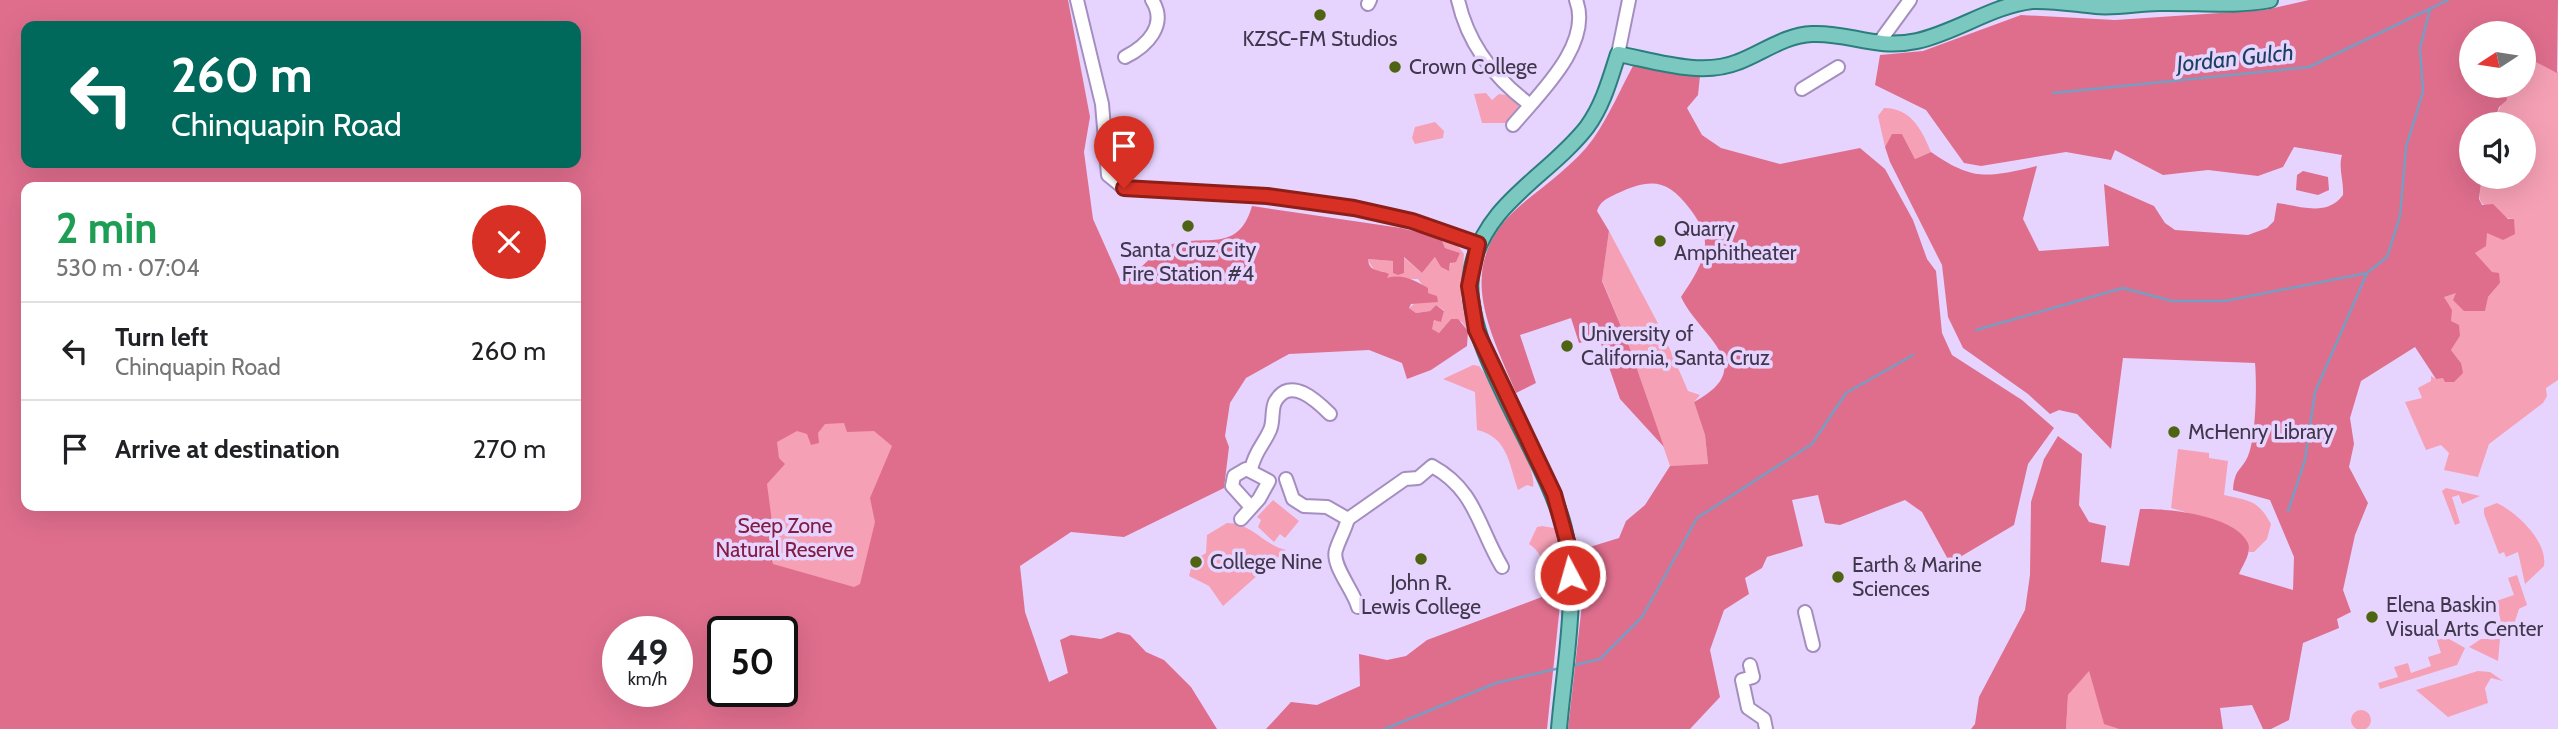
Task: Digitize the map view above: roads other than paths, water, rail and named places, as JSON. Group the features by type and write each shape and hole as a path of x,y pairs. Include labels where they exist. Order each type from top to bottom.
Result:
{"main road":[{"path":"1559,728 1570,560 1555,498 1486,353 1472,316 1469,286 1478,244 1503,207 1588,124 1605,94 1618,54 1694,68 1718,67 1736,63 1781,42 1806,34 1821,33 1875,43 1905,42 2028,2 2051,0 2105,6 2133,2 2224,5 2270,0"}],"street":[{"path":"1077,0 1102,104 1108,175 1124,188 1267,196 1382,213 1478,244"},
{"path":"1125,57 1138,50 1156,29 1159,15 1152,0"},
{"path":"1458,0 1465,27 1486,62 1495,75 1529,104"},
{"path":"1513,125 1567,58 1578,35 1580,14 1576,0"},
{"path":"1618,54 1629,0"},
{"path":"1882,37 1910,0"},
{"path":"1802,89 1838,68"},
{"path":"1251,469 1259,443 1270,429 1276,402 1283,394 1293,391 1309,394 1330,414"},
{"path":"1358,607 1335,553 1348,519 1405,479 1419,478 1432,466 1459,484 1475,509 1502,567"},
{"path":"1241,519 1259,499 1269,481 1251,469 1241,470 1232,481 1234,490 1250,506"},
{"path":"1286,479 1293,499 1304,506 1327,507 1348,519"},
{"path":"1805,612 1813,645"},
{"path":"1750,665 1753,677 1742,680 1748,708 1764,719 1766,729"}],"waterway":[{"name":"Jordan Gulch","path":"2053,93 2309,67 2448,0"},
{"path":"1976,330 2123,288 2172,301 2225,301 2367,273 2387,257 2400,216 2406,147 2423,92 2420,48 2430,9"},
{"path":"2288,511 2305,460 2315,392 2367,273"},
{"path":"1570,666 1600,659 1642,617 1697,518 1812,444 1846,393 1913,355"},
{"path":"1385,729 1496,683 1560,668"}],"place":[{"name":"KZSC-FM Studios","path":"1320,15"},
{"name":"Crown College","path":"1395,67"},
{"name":"Santa Cruz City Fire Station #4","path":"1188,226"},
{"name":"Quarry Amphitheater","path":"1660,241"},
{"name":"University of California, Santa Cruz","path":"1567,346"},
{"name":"McHenry Library","path":"2174,432"},
{"name":"John R. Lewis College","path":"1421,559"},
{"name":"College Nine","path":"1196,562"},
{"name":"Earth & Marine Sciences","path":"1838,577"},
{"name":"Elena Baskin Visual Arts Center","path":"2372,617"}],"park label":[{"name":"Seep Zone Natural Reserve","path":"785,538"}]}
